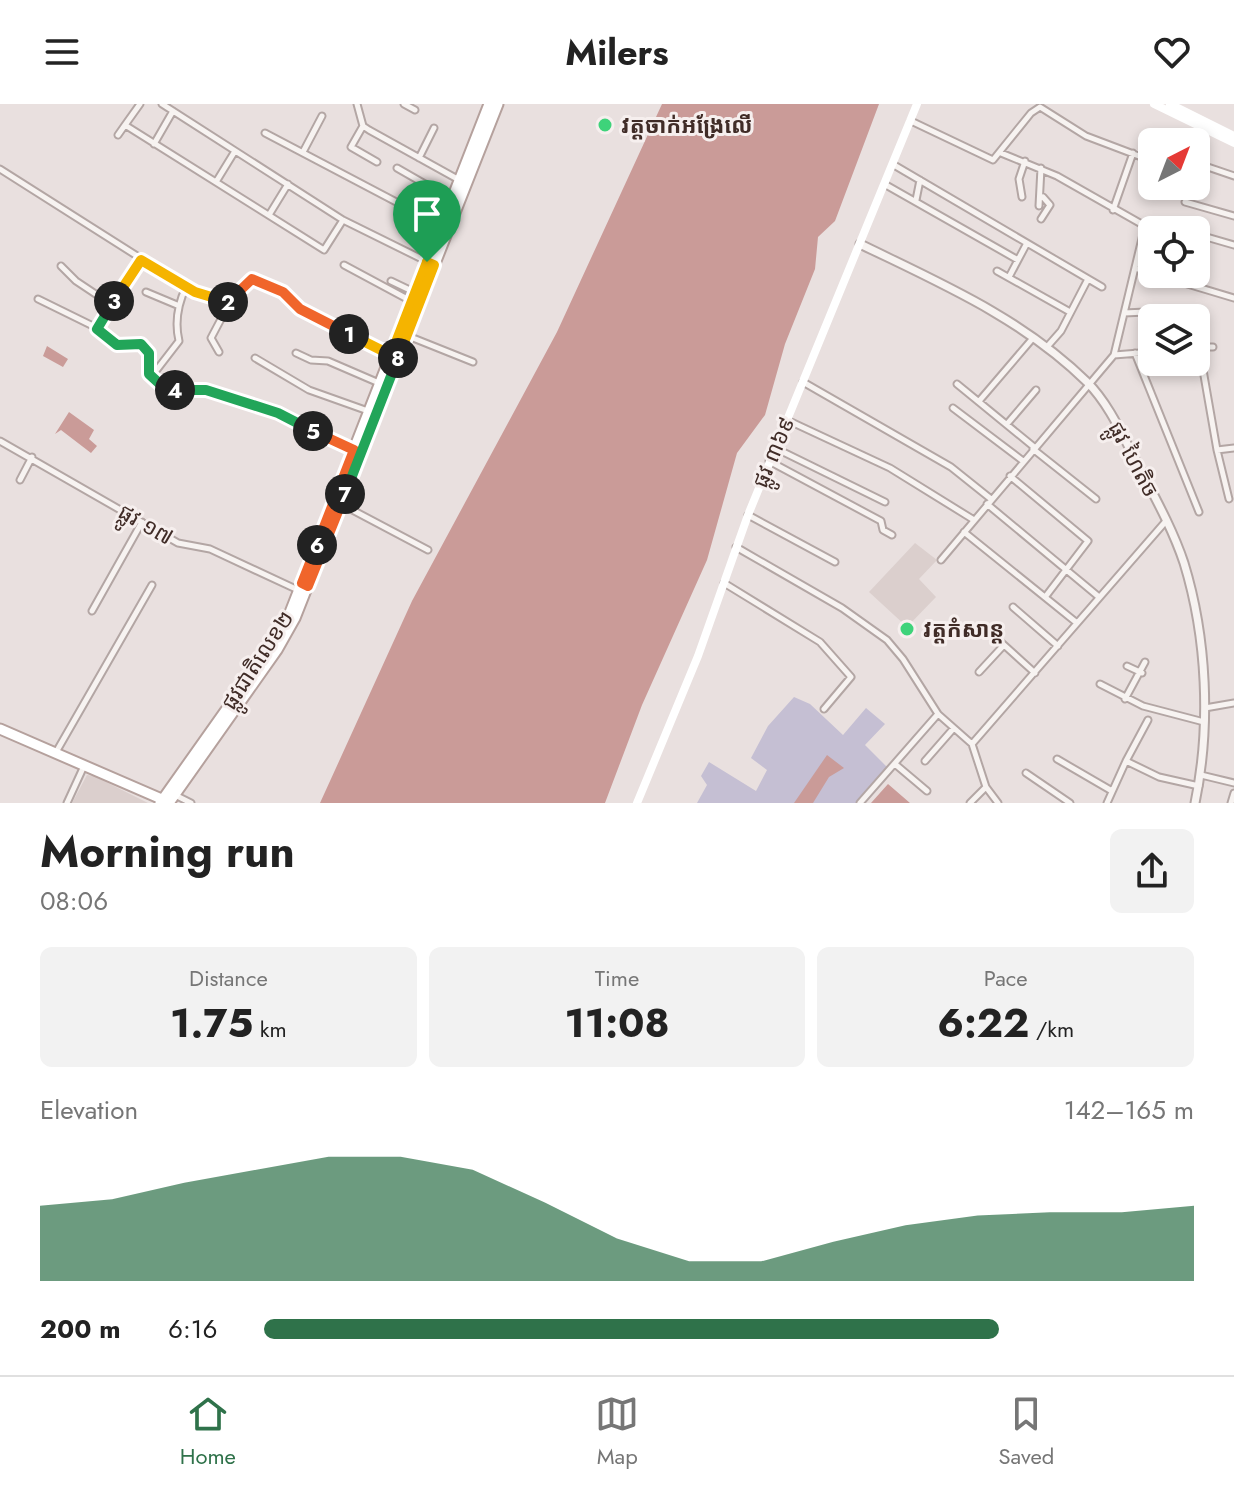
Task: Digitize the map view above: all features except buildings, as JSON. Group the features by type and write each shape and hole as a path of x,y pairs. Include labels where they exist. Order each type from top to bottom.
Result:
{"main road":[{"name":"ផ្លូវជាតិលេខ២","path":"167,799 272,645 303,587 341,504 369,411 383,386 413,297 431,263 441,226 463,182 489,104"},
{"name":"ផ្លូវជាតិលេខ២","path":"303,587 463,182 498,104"},
{"name":"ផ្លូវ ៣៦៩","path":"637,803 769,461 917,104"},
{"path":"1154,104 1234,143"},
{"path":"1170,104 1234,136"},
{"path":"0,729 55,755 105,772 167,799"}],"street":[{"path":"118,135 140,104"},
{"path":"162,104 343,220 431,263"},
{"path":"357,104 363,126 351,147 377,162"},
{"path":"404,104 415,110"},
{"path":"911,121 990,160 1000,153 1031,113 1040,107 1086,136 1138,155"},
{"path":"154,144 173,111"},
{"path":"303,152 322,116"},
{"path":"125,125 324,250 343,220"},
{"path":"363,126 463,182"},
{"path":"419,158 434,128"},
{"path":"265,133 441,226"},
{"path":"216,182 235,151"},
{"path":"1000,153 1041,168 1138,222"},
{"path":"1113,210 1133,153"},
{"path":"1022,197 1019,179 1025,161"},
{"path":"894,165 1102,287"},
{"path":"397,168 452,200"},
{"path":"1041,168 1039,191 1050,205 1041,219"},
{"path":"1210,168 1234,176"},
{"path":"0,169 186,287 230,302"},
{"path":"916,200 920,180"},
{"path":"269,215 288,184"},
{"path":"886,185 1018,260"},
{"path":"1039,206 1042,196"},
{"path":"1185,202 1234,216"},
{"path":"1210,238 1234,245"},
{"path":"1008,277 1027,243"},
{"name":"ផ្លូវ ហៃតិច","path":"860,244 978,302 1033,337 1088,383 1107,407 1166,521 1194,598 1204,708 1201,775 1195,803"},
{"path":"941,560 1114,355 1138,255"},
{"path":"97,329 141,260"},
{"path":"344,265 413,297"},
{"path":"61,266 76,281 112,305"},
{"path":"997,271 1070,312"},
{"path":"219,352 211,338 230,302 252,279 283,292 300,309 391,355"},
{"path":"1046,348 1088,279"},
{"path":"391,281 413,297"},
{"path":"152,377 179,341 175,332 177,305 186,287"},
{"path":"1200,288 1234,298"},
{"path":"146,292 177,305"},
{"path":"38,299 97,329 117,345 141,344 149,353 152,377 170,390 206,390 278,413 358,452"},
{"path":"1124,313 1138,312"},
{"path":"403,334 473,362"},
{"path":"980,401 1033,337"},
{"path":"296,353 311,360 328,361 383,386"},
{"path":"1135,353 1199,512"},
{"path":"1114,355 1138,353"},
{"path":"255,358 309,390 369,411"},
{"path":"1202,376 1229,499"},
{"path":"803,382 951,467 1065,571 1099,597"},
{"path":"957,384 1096,499"},
{"path":"1007,424 1036,390"},
{"path":"953,408 1023,461"},
{"path":"787,420 890,468 974,520"},
{"name":"ផ្លូវ ១៧","path":"0,441 183,546 210,549 303,587"},
{"path":"775,448 885,502"},
{"path":"1217,450 1234,448"},
{"path":"20,480 32,457"},
{"path":"769,461 881,521 883,530 892,535"},
{"path":"1010,476 1088,541 1046,596"},
{"path":"341,504 428,550"},
{"path":"748,515 835,562"},
{"path":"972,744 1166,521"},
{"path":"92,611 142,522"},
{"path":"964,532 1077,623"},
{"path":"736,546 877,631 903,659 938,714 972,744 986,787 998,803"},
{"path":"724,583 820,642 840,664 851,681 824,709"},
{"path":"55,755 152,585"},
{"path":"1013,607 1058,646"},
{"path":"993,635 1035,673"},
{"path":"979,672 1004,645"},
{"path":"1125,699 1142,673 1145,662"},
{"path":"1127,666 1142,673"},
{"path":"1100,684 1125,699 1204,722"},
{"path":"1204,708 1234,703"},
{"path":"860,803 938,714"},
{"path":"1107,803 1148,720"},
{"path":"925,761 953,729"},
{"path":"1057,759 1112,791"},
{"path":"1126,761 1159,777 1199,786"},
{"path":"895,764 927,791"},
{"path":"67,803 84,766"},
{"path":"1026,773 1070,803"},
{"path":"1201,775 1234,783"},
{"path":"970,803 986,787"},
{"path":"1231,803 1234,793"},
{"path":"167,799 191,803"}],"shaded area":[{"path":"662,104 879,104 835,221 818,237 815,269 785,344 765,415 737,453 707,560 642,705 605,803 320,803 412,601 557,332"},
{"path":"47,346 68,359 63,367 43,356"},
{"path":"69,412 94,430 89,439 97,446 91,453 61,430 55,434"},
{"path":"915,543 937,560 919,579 936,597 907,627 869,592"},
{"path":"794,697 810,704 843,735 866,708 885,724 865,745 888,768 856,803 697,803 707,785 701,776 709,762 756,791 767,770 751,758 768,726"},
{"path":"827,755 844,768 829,777 813,803 794,803"},
{"path":"87,775 94,776 148,803 72,803"},
{"path":"888,784 910,803 871,803"}],"place":[{"name":"វត្តចាក់អង្រែលើ","path":"605,125"},
{"name":"វត្តកំសាន្ត","path":"907,629"}],"route":[{"path":"141,260 195,292 230,302 252,279 283,292 300,309 391,355 427,262 434,265 308,586 302,583 354,450 278,413 260,410 206,390 170,390 149,374 149,353 141,344 117,345 97,329 141,260"}]}
